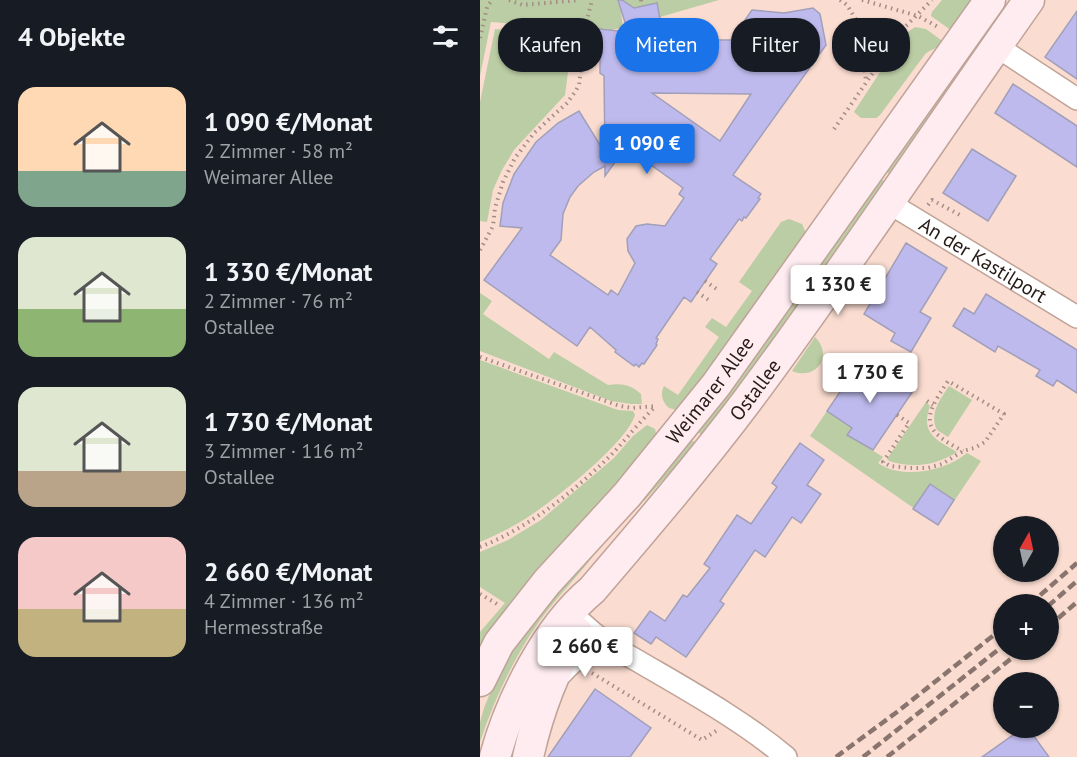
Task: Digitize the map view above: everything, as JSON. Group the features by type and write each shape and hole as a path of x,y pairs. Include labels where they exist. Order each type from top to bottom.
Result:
{"main road":[{"name":"Weimarer Allee","path":"480,681 500,643 547,582 627,495 716,385 990,0"},
{"name":"Ostallee","path":"495,757 516,698 536,661 579,601 592,590 662,508 748,401 889,203 1029,0"},
{"path":"528,757 547,690 564,652 588,614 592,590"}],"street":[{"path":"996,46 1077,99"},
{"name":"An der Kastilport","path":"889,203 1077,317"},
{"path":"582,623 598,639 725,714 786,757"},
{"path":"547,690 579,656 589,651 615,649"}],"path":[{"path":"480,38 487,7 492,0"},
{"path":"509,0 523,5 580,0"},
{"path":"588,18 592,0"},
{"path":"641,0 642,6"},
{"path":"840,0 847,5 858,23 866,82"},
{"path":"862,0 930,21 960,42"},
{"path":"834,129 904,28 932,0"},
{"path":"480,250 493,226 500,191 511,164 534,133 567,103 579,85 581,72"},
{"path":"705,281 718,290"},
{"path":"697,292 710,301"},
{"path":"480,357 620,406 632,408 656,406 609,457 578,484 530,520 501,538 480,547"},
{"path":"897,415 909,423 882,462 910,468 928,468 942,464 963,451 985,442 1004,414 948,381 933,405 930,419 933,431 963,451"},
{"path":"927,401 933,405"},
{"path":"480,594 499,605"},
{"path":"588,670 702,740 716,733"}],"green space":[{"path":"480,0 719,0 660,17 657,3 634,8 626,3 621,12 622,18 615,18 615,29 603,32 603,18 498,18 498,23 491,22 480,76"},
{"path":"942,0 974,0 952,31 931,16"},
{"path":"915,27 926,29 945,43 926,53 880,115 876,118 861,118 854,112 880,72 910,72 910,30"},
{"path":"495,29 498,29 498,72 568,72 565,95 514,150 502,170 493,190 487,222 480,221 480,102"},
{"path":"967,57 972,60 893,176 883,170"},
{"path":"878,177 887,183 706,436 696,432"},
{"path":"789,219 802,224 806,239 680,411 669,408 662,398 664,386 678,395 719,337 705,327 712,318 726,327 752,291 739,282 781,222"},
{"path":"480,293 492,301 483,314 549,359 554,352 608,385 622,385 634,389 641,394 642,404 611,401 480,351"},
{"path":"815,337 823,352 820,365 808,373 792,371"},
{"path":"480,360 618,410 633,411 635,415 618,441 587,472 525,519 480,542"},
{"path":"949,386 972,400 948,437 937,430 934,418 942,396"},
{"path":"926,402 930,406 927,423 932,435 957,452 933,463 907,465 889,461 887,459"},
{"path":"827,411 852,428 848,435 883,457 878,463 888,468 911,472 936,469 948,465 967,453 981,461 938,525 810,436"},
{"path":"647,425 655,429 657,438 480,649 480,632 505,603 480,587 480,552 508,540 541,520 614,458 633,436"},
{"path":"690,440 695,442 695,445 644,501 639,503"},
{"path":"594,552 594,555 546,612 516,658 480,742 480,722 484,708 497,676 525,628"}],"building":[{"path":"618,0 634,8 657,3 660,18 624,18"},
{"path":"813,8 820,14 826,45 820,53 820,18 746,18 752,10 784,13"},
{"path":"1077,11 1077,79 1045,57"},
{"path":"603,29 615,31 615,72 719,72 719,40 731,40 731,72 807,72 733,175 761,194 758,198 760,199 746,218 744,217 742,221 739,219 710,259 717,264 691,302 684,297 656,338 658,339 657,345 644,364 642,363 639,367 636,364 634,366 615,352 616,350 590,327 577,346 484,280 522,228 500,226 503,203 514,174 536,142 558,123 579,111 605,153 604,76 600,73 603,72","holes":["652,93 751,94 720,141","626,147 683,188 679,194 684,198 665,226 647,224 636,226 627,239 628,251 635,263 618,295 611,290 608,295 550,255 561,240 563,214 570,197 578,186 605,166 605,176"]},
{"path":"1013,84 1077,126 1077,167 995,113"},
{"path":"972,149 1016,176 988,221 943,193"},
{"path":"906,243 947,268 920,312 931,318 911,352 891,341 895,333 864,314"},
{"path":"986,294 1077,350 1077,393 1057,380 1053,386 1036,376 1040,370 998,346 995,352 953,326 964,308 974,314"},
{"path":"861,361 887,379 891,372 915,388 873,450 847,435 852,428 827,411"},
{"path":"800,443 824,460 807,485 821,494 801,523 792,517 765,557 755,550 720,601 724,604 686,657 656,637 651,644 634,633 650,611 665,621 683,595 687,597 710,568 704,564 737,515 751,524 777,487 772,483"},
{"path":"930,484 954,500 938,525 913,509"},
{"path":"595,689 651,728 630,757 548,757"},
{"path":"1009,738 1035,738 1049,757 982,757"}],"railway":[{"path":"1041,594 1077,563"},
{"path":"1059,597 1077,581"},
{"path":"1059,618 1077,602"},
{"path":"836,757 993,636"},
{"path":"863,757 993,654"},
{"path":"887,757 1009,660"}]}
